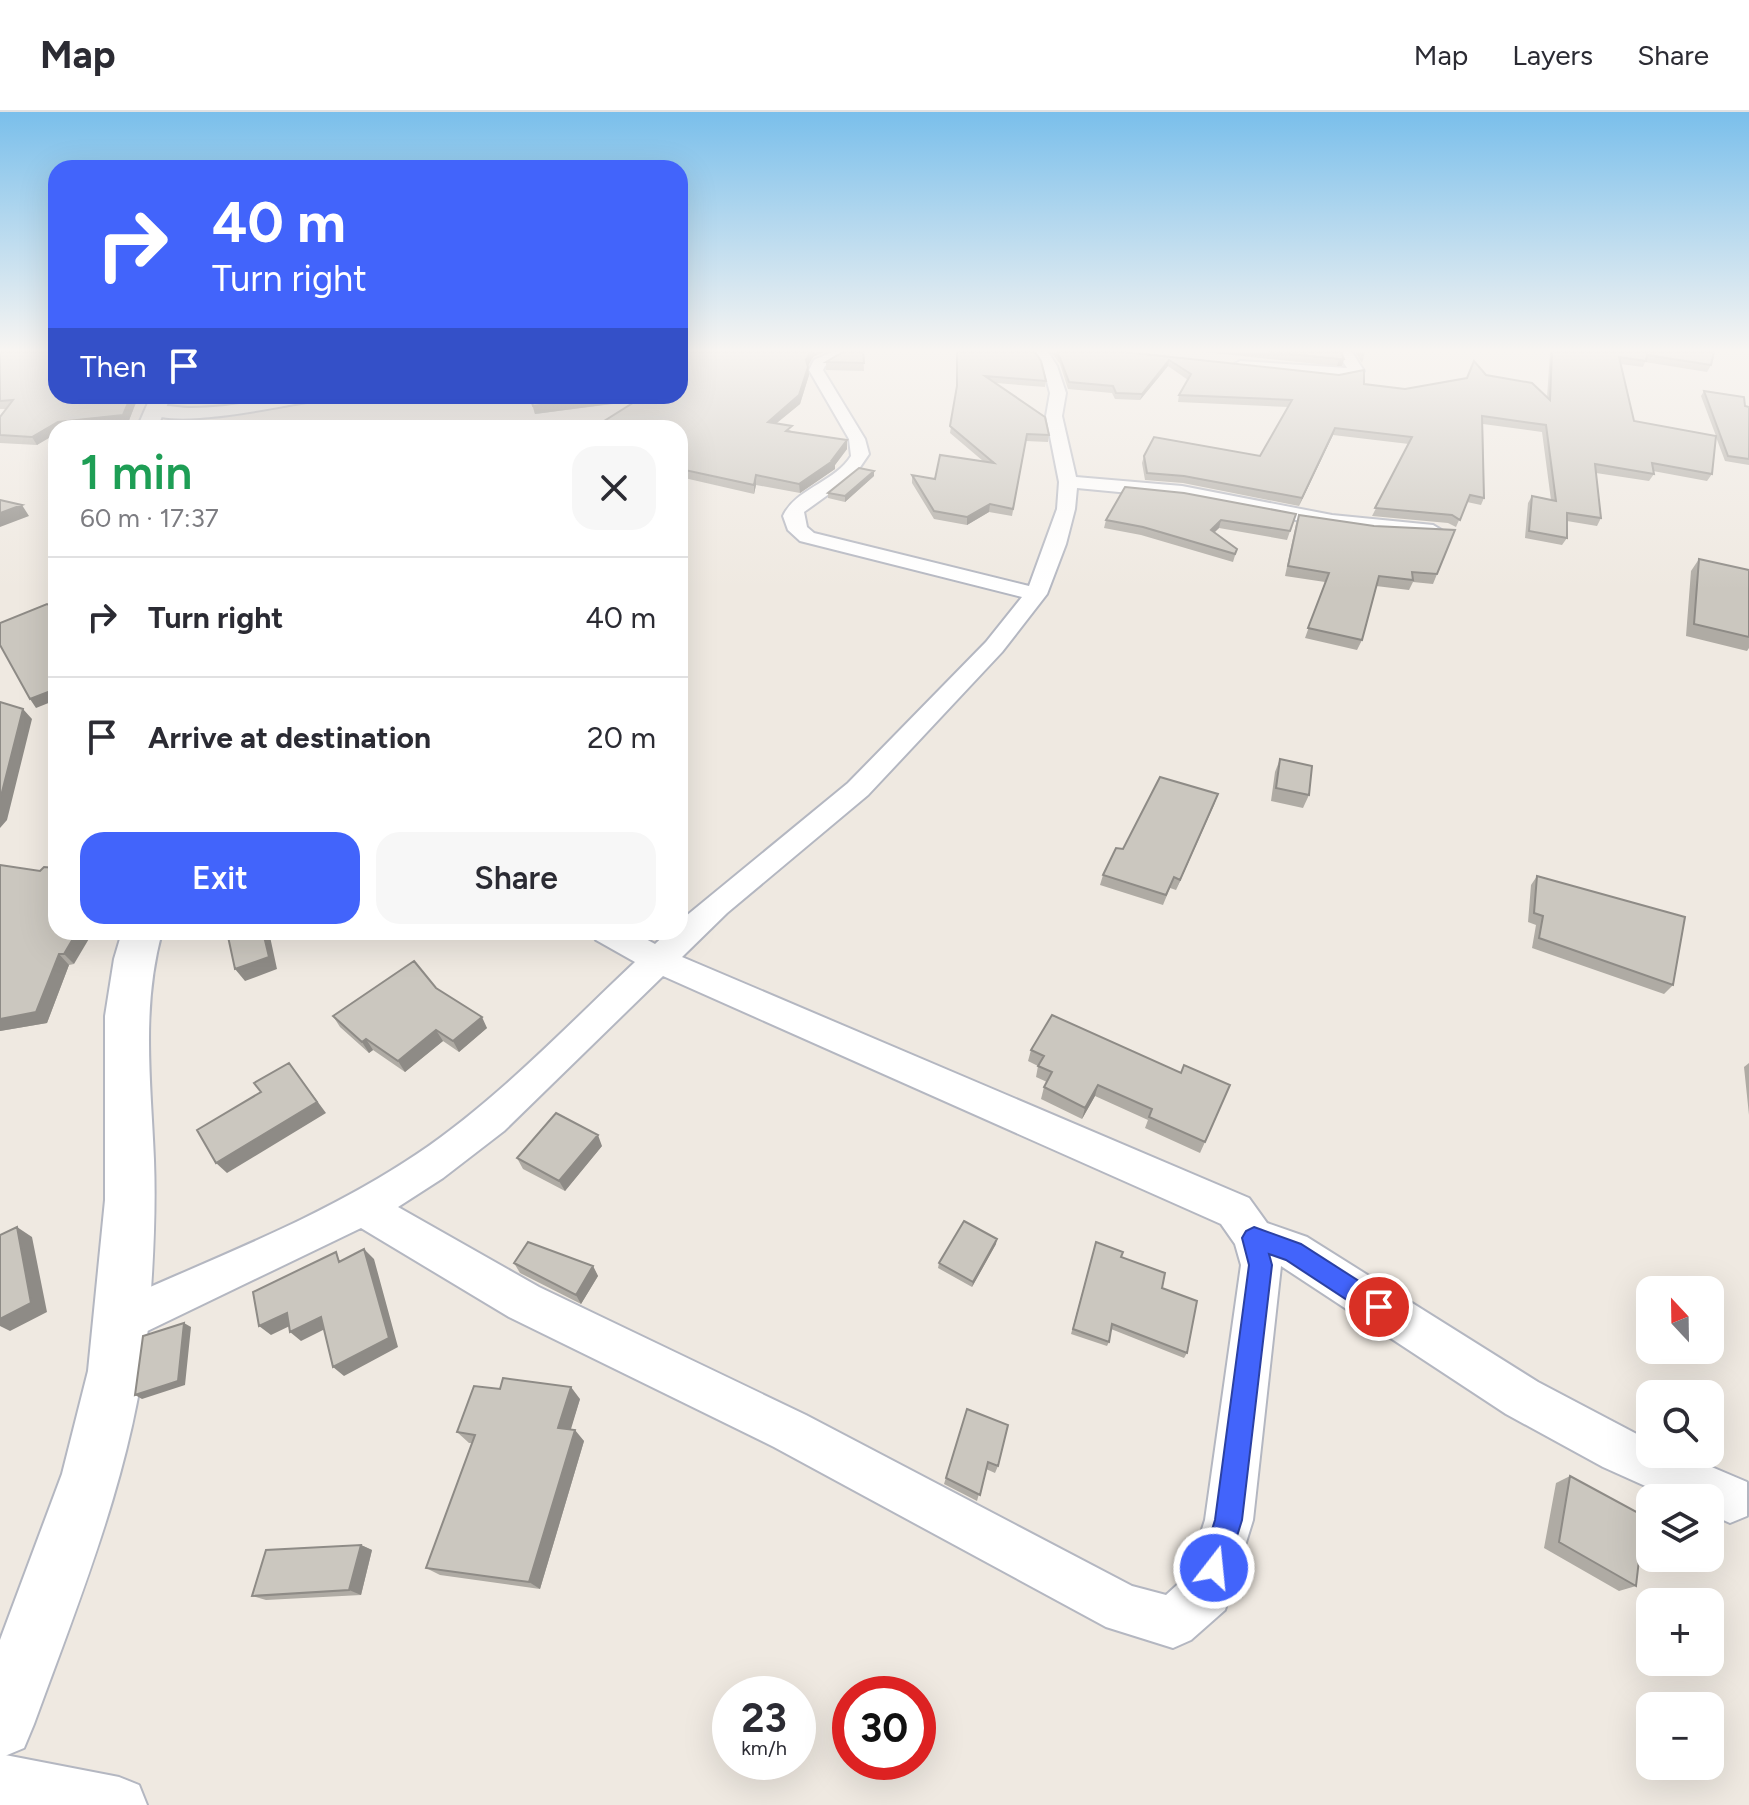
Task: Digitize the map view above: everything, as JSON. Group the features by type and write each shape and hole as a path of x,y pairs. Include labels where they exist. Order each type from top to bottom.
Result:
{"street":[{"path":"852,431 861,450 859,458 845,474 796,509 793,516 798,530 807,537 1036,594"},
{"path":"688,932 858,789 994,647 1036,594 1066,509 1068,482 1065,457 1057,431"},
{"path":"1068,482 1182,492 1332,521 1448,532"},
{"path":"0,1724 66,1549 104,1428 122,1321 130,1164 128,1003 140,940"},
{"path":"363,1208 524,1302 790,1431 1124,1609 1173,1622 1207,1592 1229,1520 1261,1265 1254,1238 1235,1211 658,960 622,940"},
{"path":"122,1321 363,1208 430,1166 491,1120 679,940"},
{"path":"1254,1238 1293,1251 1536,1406 1619,1451 1730,1499"},
{"path":"0,1782 119,1805"}],"building":[{"path":"0,431 42,431 32,437 0,435"},
{"path":"688,431 786,431 847,440 834,460 799,484 756,475 754,485 688,471"},
{"path":"956,431 1048,431 1049,435 1027,434 1013,509 990,504 967,517 934,511 912,475 935,479 940,455 994,463"},
{"path":"1274,431 1334,431 1302,498 1184,476 1147,473 1144,456 1154,437 1260,456"},
{"path":"1361,431 1482,431 1484,498 1470,495 1460,520 1452,515 1375,508 1412,437"},
{"path":"1547,431 1689,431 1716,436 1712,474 1652,463 1654,474 1595,464 1601,518 1567,513 1567,538 1529,531 1532,496 1556,501"},
{"path":"1719,431 1749,431 1749,459 1728,456"},
{"path":"859,468 874,471 845,496 828,493"},
{"path":"1125,487 1184,493 1296,514 1290,531 1221,520 1211,530 1237,549 1235,554 1143,527 1106,520"},
{"path":"0,500 22,505 0,513"},
{"path":"1299,515 1374,526 1455,530 1437,574 1412,572 1413,580 1379,576 1362,640 1308,628 1329,573 1288,566"},
{"path":"1699,559 1749,570 1749,637 1694,624"},
{"path":"48,605 48,692 30,699 0,645 0,623"},
{"path":"0,702 23,709 0,800"},
{"path":"1280,759 1312,766 1309,795 1276,788"},
{"path":"1160,777 1218,794 1180,880 1174,877 1166,895 1103,875 1116,848 1123,849"},
{"path":"0,865 40,871 48,867 48,940 72,940 64,954 59,954 36,1012 0,1019"},
{"path":"1537,876 1685,917 1673,985 1539,938 1543,916 1534,913"},
{"path":"229,940 265,940 269,957 235,969"},
{"path":"414,961 436,988 482,1017 453,1041 436,1030 398,1061 366,1039 362,1042 333,1016"},
{"path":"1052,1015 1181,1073 1184,1065 1230,1085 1205,1142 1149,1117 1152,1109 1098,1085 1085,1108 1044,1087 1052,1072 1038,1066 1044,1056 1031,1050"},
{"path":"289,1063 317,1102 216,1163 197,1130 261,1092 254,1083"},
{"path":"556,1113 598,1135 559,1181 517,1158"},
{"path":"964,1221 997,1239 973,1282 939,1263"},
{"path":"17,1227 31,1303 0,1319 0,1235"},
{"path":"528,1242 593,1266 576,1295 514,1263"},
{"path":"1096,1242 1123,1252 1121,1257 1165,1273 1162,1288 1197,1301 1187,1353 1112,1324 1109,1342 1073,1329"},
{"path":"364,1249 389,1338 333,1367 321,1317 290,1332 287,1313 259,1326 253,1292 336,1252 339,1262"},
{"path":"184,1323 178,1381 135,1395 143,1336"},
{"path":"503,1378 571,1387 558,1428 575,1430 529,1582 426,1568 475,1435 457,1432 474,1386 500,1389"},
{"path":"967,1409 1008,1425 998,1466 988,1462 980,1495 946,1478"},
{"path":"1570,1476 1636,1512 1636,1586 1559,1542"},
{"path":"361,1545 349,1590 252,1596 266,1550"}],"route":[{"path":"1214,1568 1229,1520 1261,1265 1254,1238 1293,1251 1379,1307"}]}
